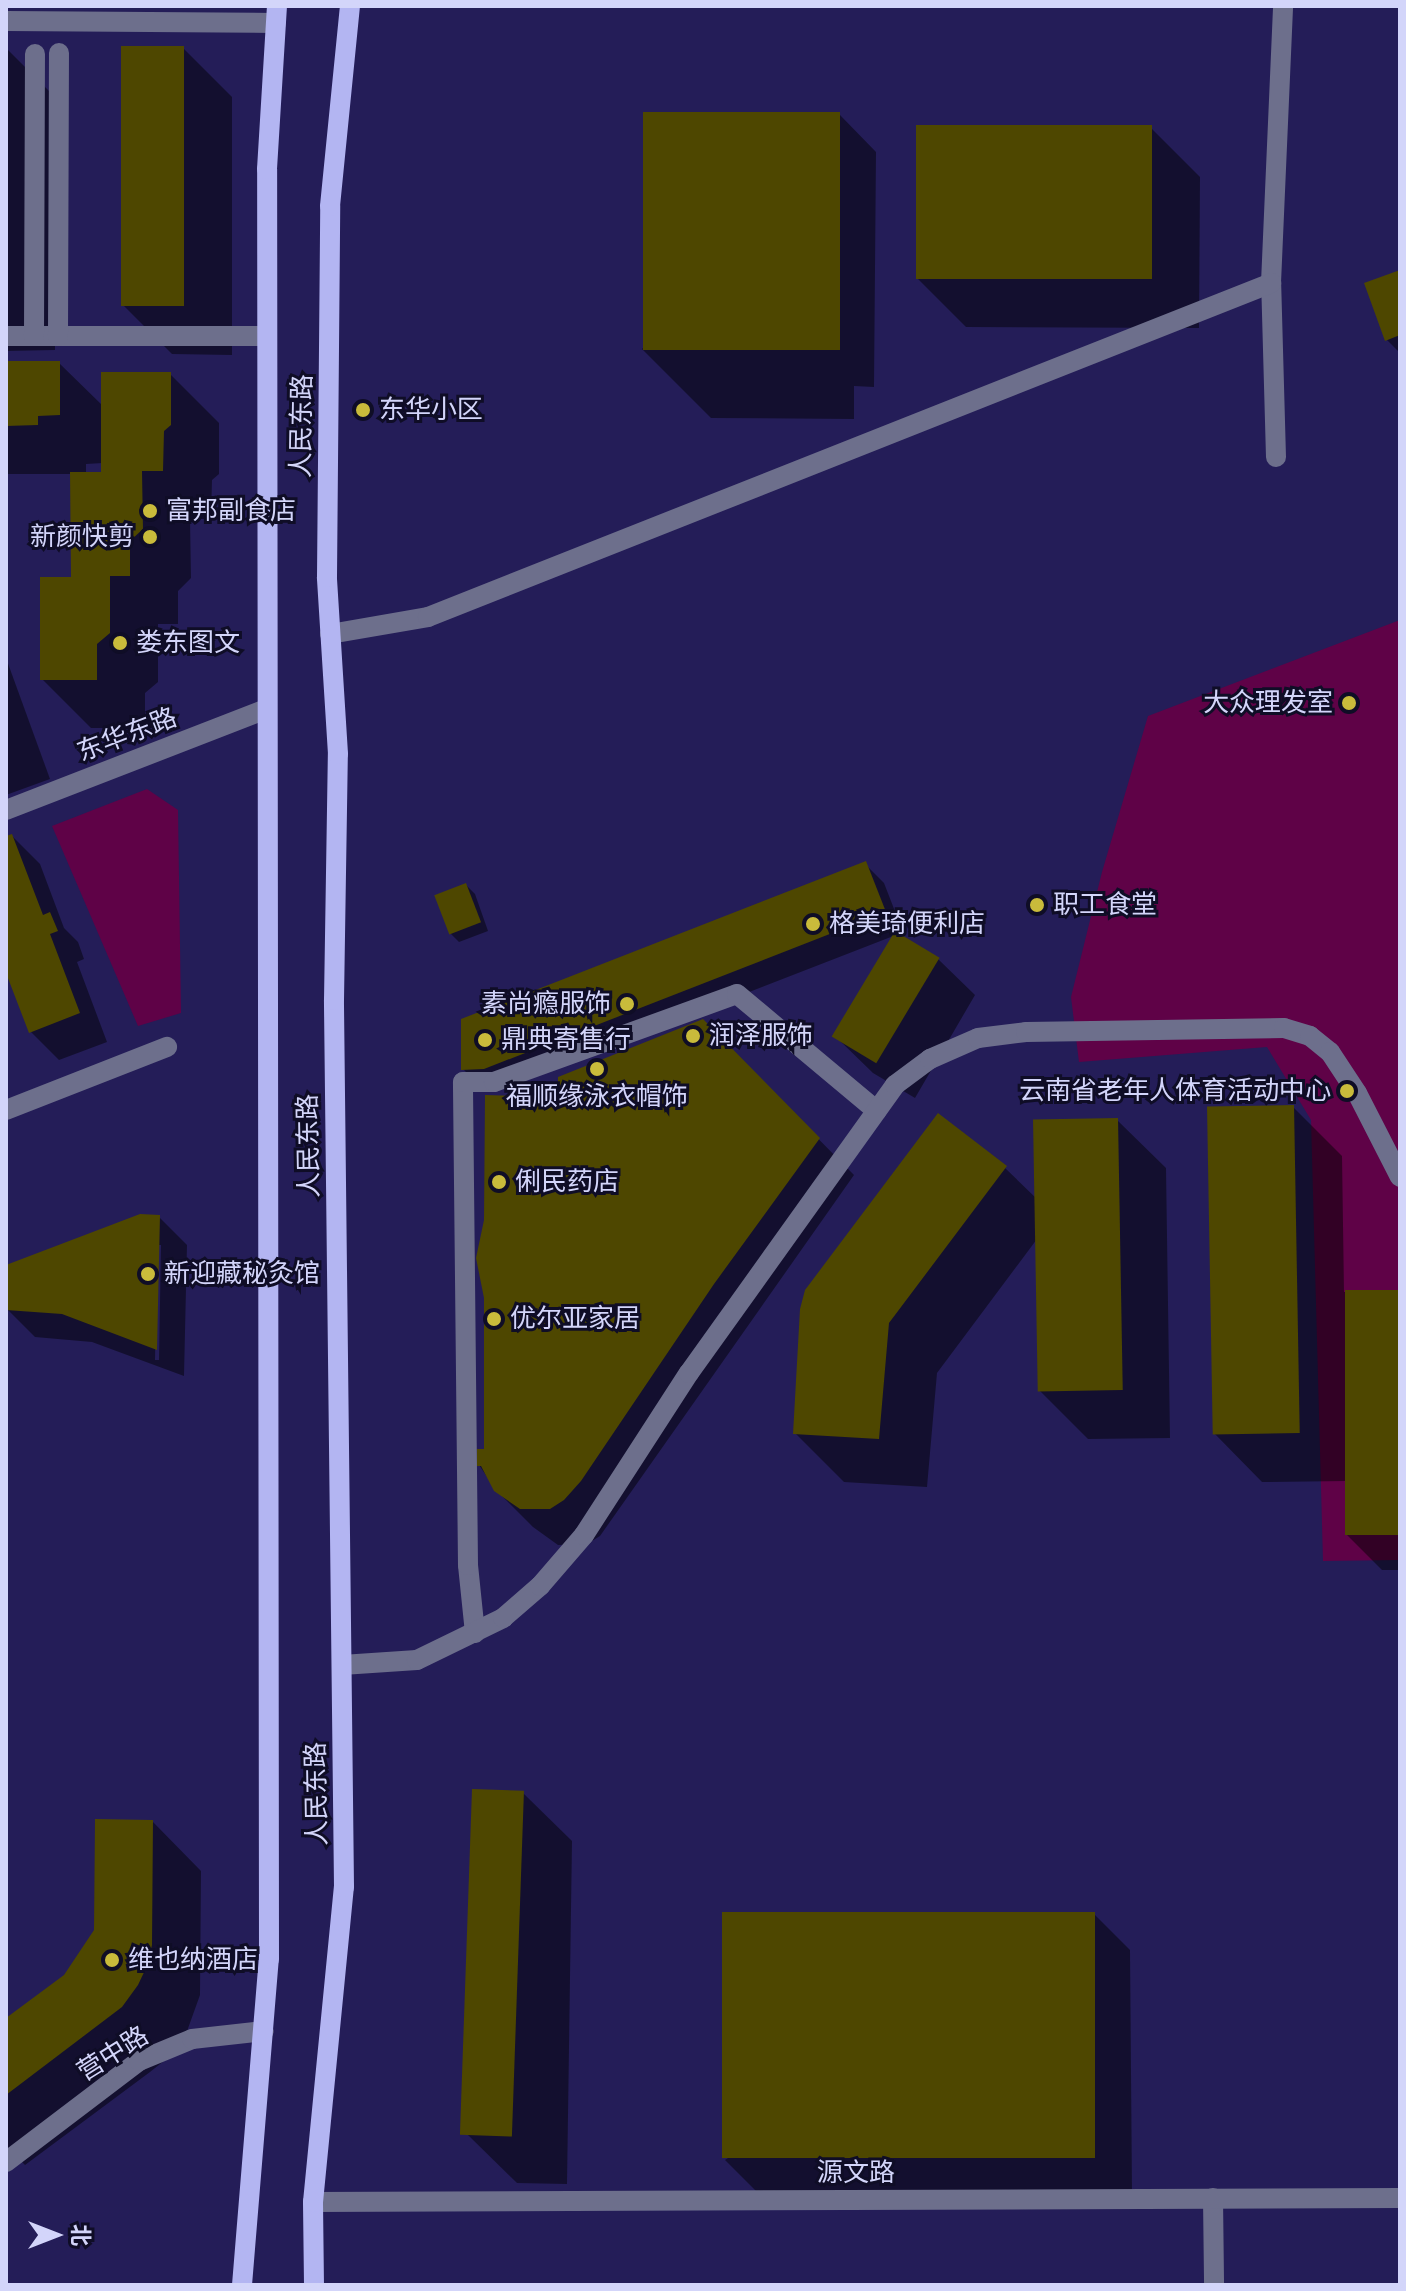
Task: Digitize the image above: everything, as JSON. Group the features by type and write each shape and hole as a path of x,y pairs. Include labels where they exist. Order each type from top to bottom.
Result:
{"main road":[{"name":"人民东路","path":"314,2285 313,2202 344,1887 334,1000 338,754 327,577 330,206 350,6"},
{"name":"人民东路","path":"242,2285 269,1959 267,169 276,14"}],"street":[{"path":"1276,457 1271,283 1283,6"},
{"path":"6,21 276,14"},
{"path":"58,336 59,53"},
{"path":"34,336 35,54"},
{"path":"330,634 428,617 1271,283"},
{"path":"6,336 267,336"},
{"name":"东华东路","path":"6,810 266,709"},
{"path":"475,1633 468,1565 463,1082 494,1082 737,994 877,1111"},
{"path":"342,1665 417,1660 503,1618 540,1586 584,1535 689,1373 895,1085 930,1059 978,1038 1026,1032 1284,1028 1310,1036 1330,1052 1357,1093 1400,1177"},
{"path":"6,1110 167,1047"},
{"name":"营中路","path":"6,2162 139,2061 192,2039 264,2031"},
{"path":"1213,2198 1214,2285"},
{"name":"源文路","path":"313,2202 1400,2198"}],"shaded area":[{"name":"云南省老年人体育活动中心","path":"1400,620 1400,1560 1323,1561 1311,1120 1267,1047 1079,1062 1071,997 1102,872 1148,716"},
{"path":"147,789 178,810 181,1013 138,1026 52,826"}],"building":[{"path":"121,46 184,46 184,306 121,306"},
{"path":"643,112 840,112 840,350 643,350"},
{"path":"916,125 1152,125 1152,279 916,279"},
{"path":"1400,270 1400,335 1385,341 1364,283"},
{"path":"6,361 60,361 60,415 38,416 38,425 6,426"},
{"path":"101,372 171,372 171,425 164,431 163,471 142,471 143,529 130,541 130,576 110,576 110,633 97,644 97,680 40,680 40,577 71,577 70,472 101,472"},
{"path":"12,834 43,915 50,912 58,931 50,934 80,1013 29,1033 6,973 6,836"},
{"path":"866,861 886,912 484,1069 461,1070 461,1019"},
{"path":"466,883 481,922 449,934 434,895"},
{"path":"895,931 940,958 876,1063 832,1036"},
{"path":"703,1019 820,1138 714,1284 581,1481 564,1500 550,1509 520,1509 494,1491 481,1466 477,1466 477,1449 484,1449 484,1298 476,1258 484,1220 485,1095 558,1097 558,1077"},
{"path":"1294,1105 1300,1433 1213,1434 1207,1107"},
{"path":"938,1113 1007,1166 889,1323 879,1439 793,1434 800,1309 805,1290"},
{"path":"1118,1118 1123,1390 1038,1391 1033,1119"},
{"path":"140,1214 160,1215 157,1350 62,1314 6,1310 6,1265"},
{"path":"1345,1290 1400,1290 1400,1535 1345,1535"},
{"path":"472,1789 524,1791 512,2137 460,2135"},
{"name":"维也纳酒店","path":"95,1819 153,1820 152,1945 147,1966 122,2007 6,2095 6,2018 64,1975 94,1930"},
{"path":"722,1912 1095,1912 1095,2158 722,2158"}],"place":[{"name":"东华小区","path":"363,410"},
{"name":"富邦副食店","path":"150,511"},
{"name":"新颜快剪","path":"150,537"},
{"name":"娄东图文","path":"120,643"},
{"name":"大众理发室","path":"1349,703"},
{"name":"职工食堂","path":"1037,905"},
{"name":"格美琦便利店","path":"813,924"},
{"name":"素尚瘾服饰","path":"627,1004"},
{"name":"润泽服饰","path":"693,1036"},
{"name":"鼎典寄售行","path":"485,1040"},
{"name":"福顺缘泳衣帽饰","path":"597,1069"},
{"name":"云南省老年人体育活动中心","path":"1347,1091"},
{"name":"俐民药店","path":"499,1182"},
{"name":"新迎藏秘灸馆","path":"148,1274"},
{"name":"优尔亚家居","path":"494,1319"},
{"name":"维也纳酒店","path":"112,1960"}]}
